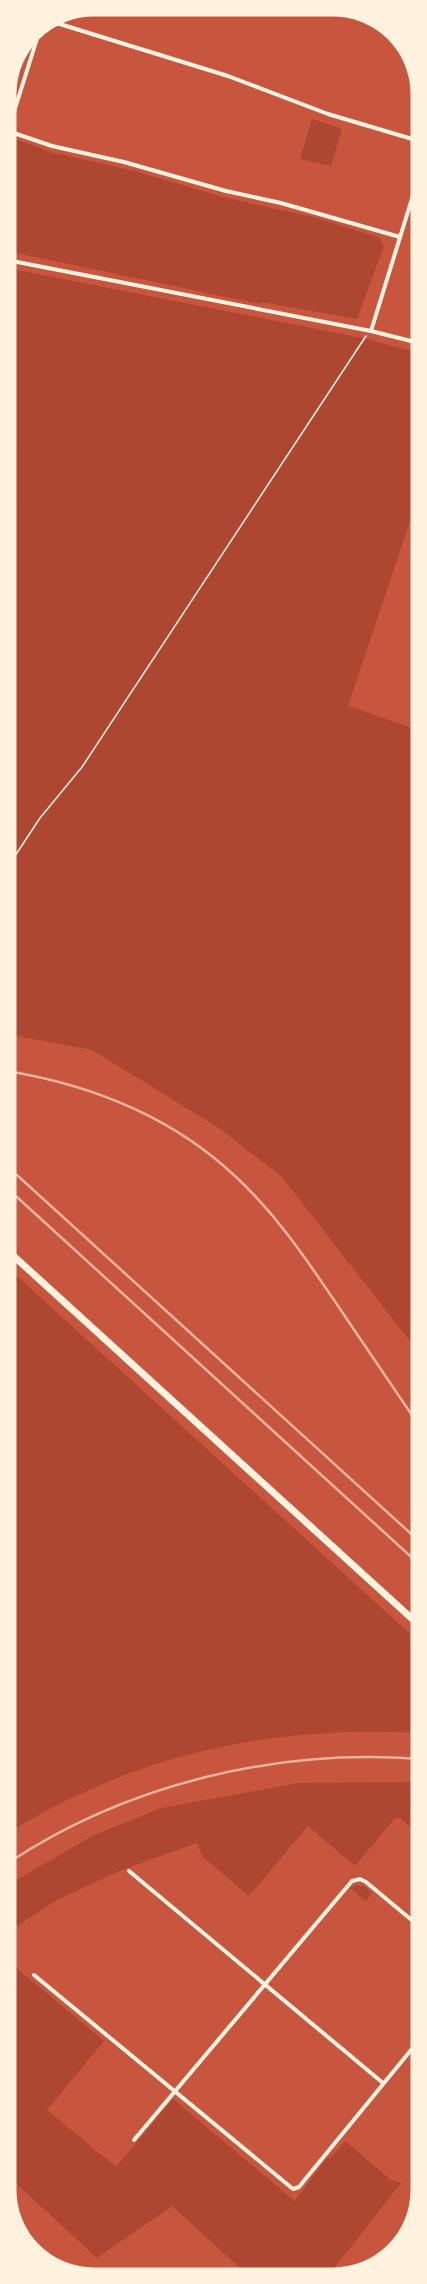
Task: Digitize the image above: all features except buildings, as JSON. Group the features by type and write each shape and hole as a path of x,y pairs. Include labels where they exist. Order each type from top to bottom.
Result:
{"main road":[{"path":"14,1255 413,1620"}],"street":[{"path":"57,23 221,74 328,114 413,139"},
{"path":"14,113 37,38"},
{"path":"14,134 52,146 124,162 226,191 281,203 400,237"},
{"path":"371,331 413,199"},
{"path":"14,261 371,331 413,342"},
{"path":"129,1872 383,2083"},
{"path":"134,2140 350,1883 358,1879 366,1882 413,1920"},
{"path":"34,1975 293,2189 299,2186 413,2047"}],"path":[{"path":"14,857 40,818 82,767 364,338 371,331"}],"shaded area":[{"path":"28,48 14,90 20,63"},
{"path":"312,119 342,129 331,166 300,159"},
{"path":"18,140 50,152 135,171 223,197 317,218 380,238 384,246 357,319 261,302 260,304 14,252 14,141"},
{"path":"14,269 363,338 413,351 413,512 348,706 413,728 413,1345 282,1177 219,1128 92,1050 14,1035"},
{"path":"14,1273 413,1637 413,1733 365,1732 311,1734 258,1740 206,1750 155,1765 105,1783 56,1806 14,1830"},
{"path":"413,1782 413,1829 400,1818 395,1818 355,1866 308,1826 249,1896 202,1856 197,1843 119,1871 57,1900 14,1928 14,1882 92,1836 161,1808 299,1783"},
{"path":"356,1885 364,1886 372,1893 366,1901 350,1888"},
{"path":"14,1966 104,2041 47,2110 116,2167 173,2099 295,2201 326,2159 333,2155 345,2141 391,2180 401,2183 333,2270 242,2270 172,2206 97,2258 14,2182"}],"railway":[{"path":"14,1072 70,1085 129,1107 158,1121 211,1155 250,1191 290,1238 413,1417"},
{"path":"14,1172 413,1536"},
{"path":"14,1194 413,1559"},
{"path":"14,1859 54,1835 102,1812 153,1792 205,1777 258,1766 312,1760 366,1757 413,1759"}]}
